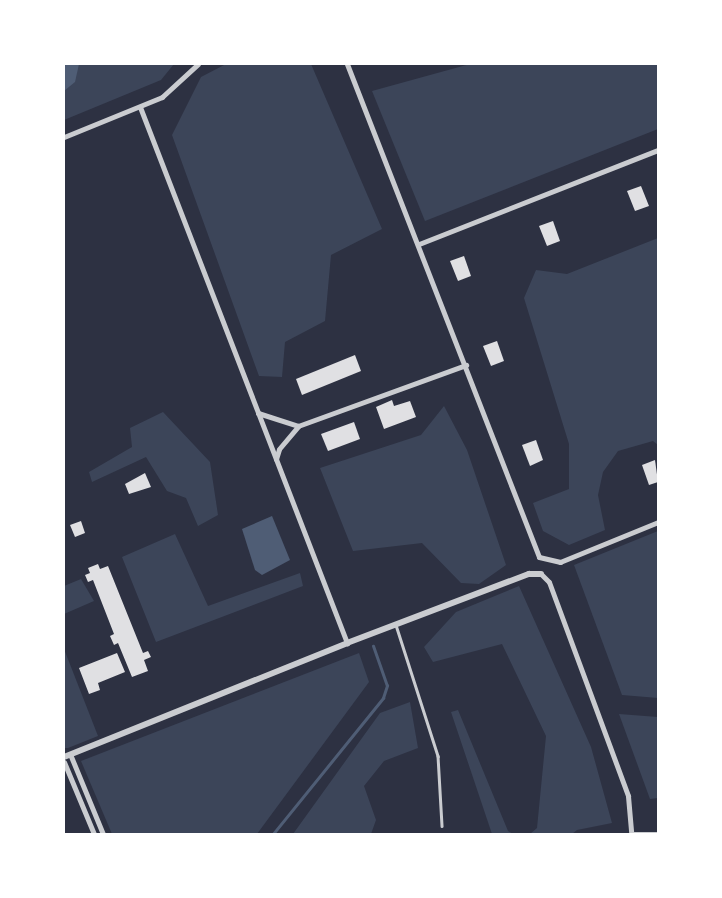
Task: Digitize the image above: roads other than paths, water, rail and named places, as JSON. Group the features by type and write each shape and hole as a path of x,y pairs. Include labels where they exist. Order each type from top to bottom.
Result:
{"street":[{"path":"190,64 192,70"},
{"path":"64,137 140,108 162,97 198,64"},
{"path":"347,64 466,365 536,551 545,560 560,562 658,522"},
{"path":"140,108 347,643"},
{"path":"419,244 658,150"},
{"path":"276,460 279,450 298,426 466,365"},
{"path":"258,413 298,426"},
{"path":"103,834 67,756 396,624 529,574 541,574 549,582 628,796 631,834"},
{"path":"64,762 94,834"}],"lane":[{"path":"396,624 438,756 442,826"},
{"path":"631,834 658,833"}],"waterway":[{"path":"273,834 383,698 387,686 373,646"}]}
